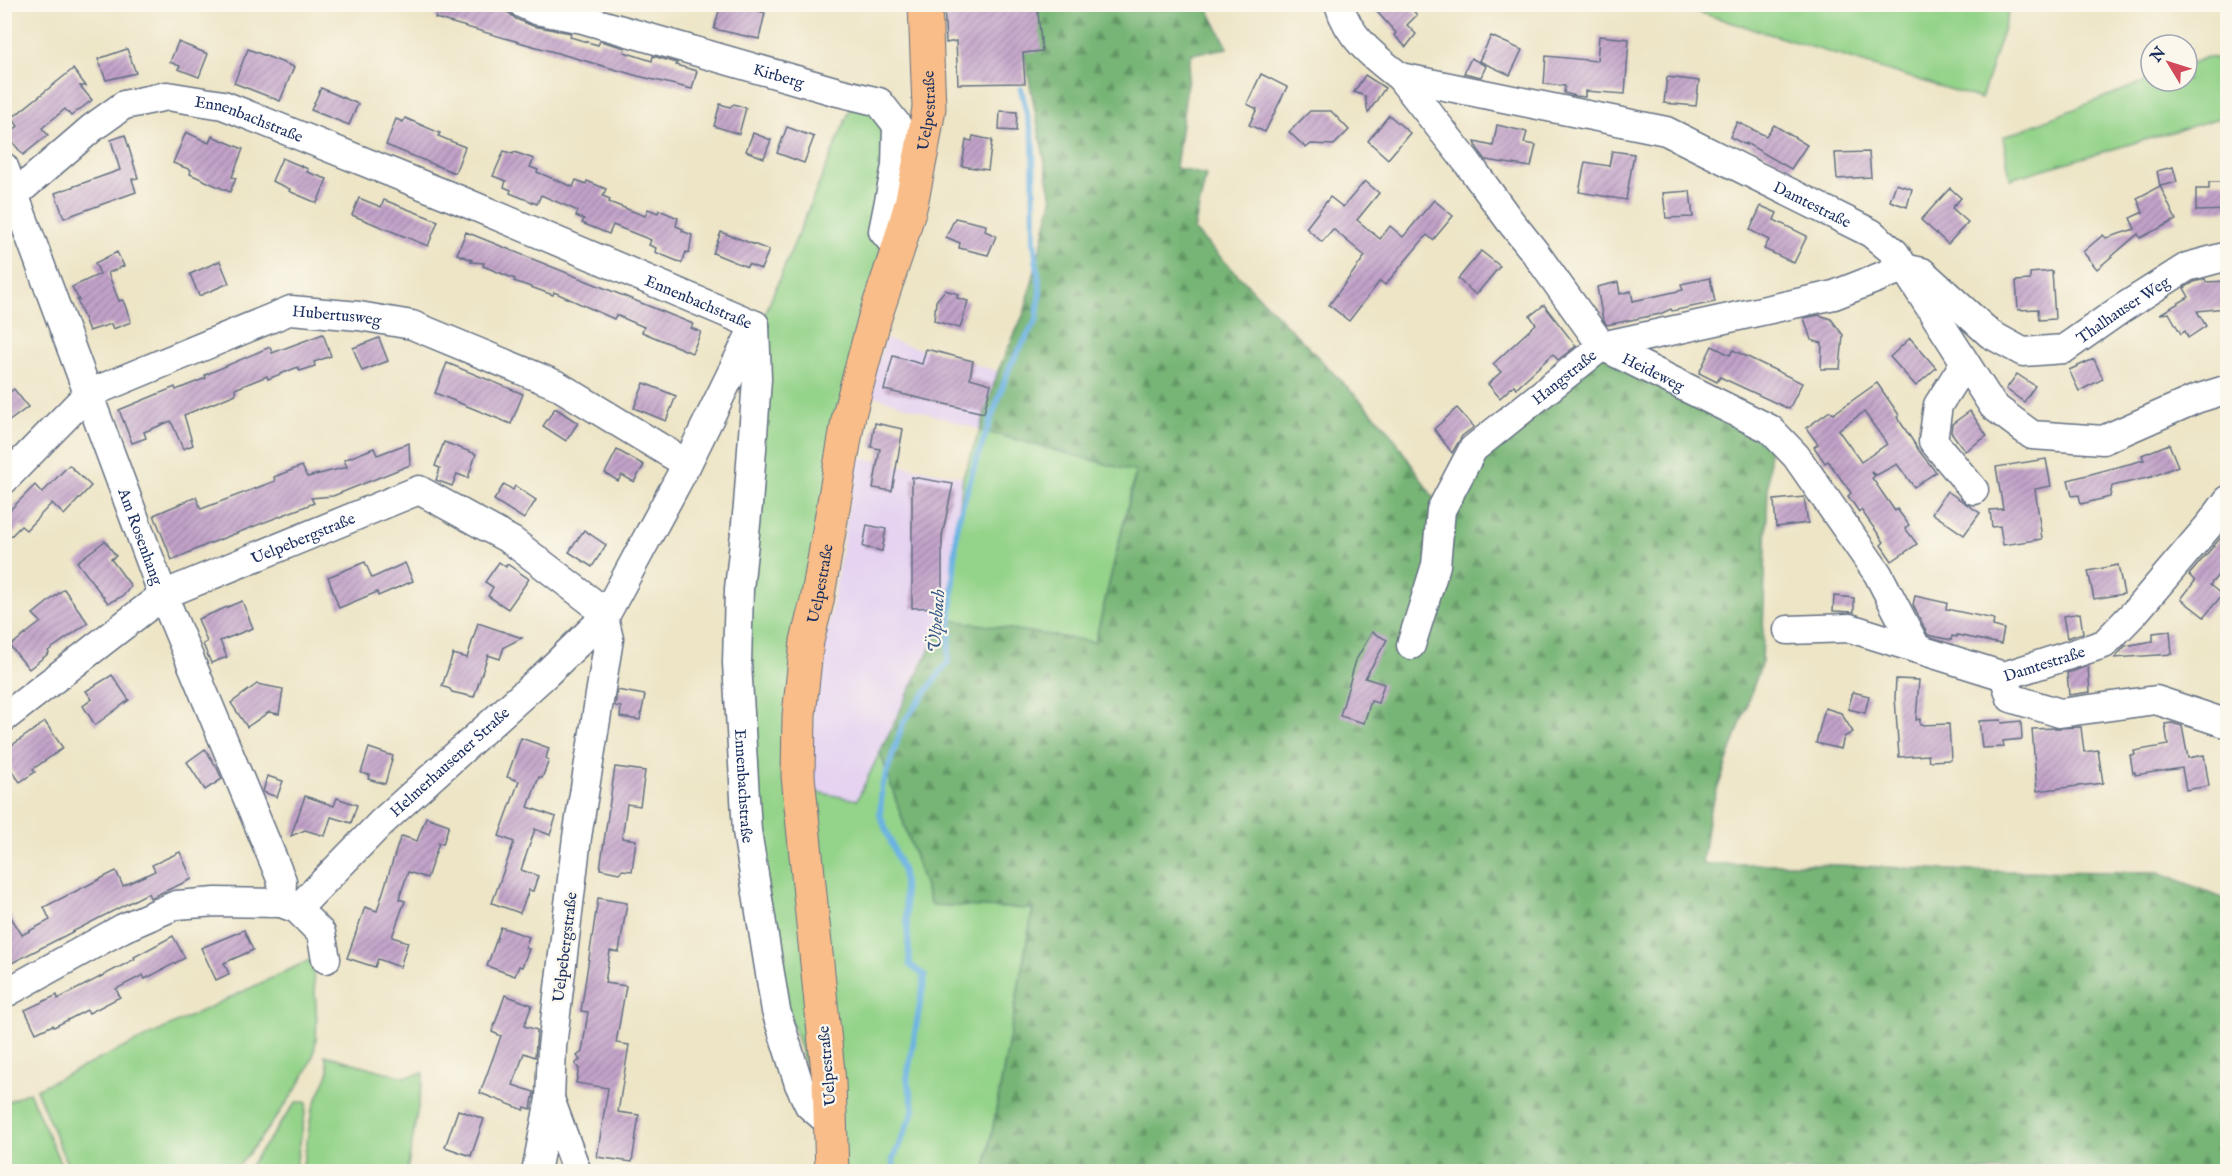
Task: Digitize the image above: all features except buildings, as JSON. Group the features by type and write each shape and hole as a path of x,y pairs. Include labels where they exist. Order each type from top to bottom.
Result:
{"main road":[{"name":"Uelpestraße","path":"832,1172 829,1082 798,776 799,715 807,641 817,601 849,415 875,316 911,204 929,108 925,4"}],"street":[{"name":"Kirberg","path":"523,4 536,10 583,19 879,102 897,125 896,166 883,231 898,249"},
{"name":"Damtestraße","path":"1339,4 1344,20 1369,53 1400,77 1666,131 1871,234 1895,253 1993,406 2032,435 2103,440 2196,399 2228,389"},
{"name":"Heideweg","path":"1400,77 1467,162 1509,222 1534,251 1602,346 1770,429 1796,456 1878,574 1917,649"},
{"name":"Ennenbachstraße","path":"10,200 92,128 124,105 167,96 223,105 462,201 754,325 757,379 739,589 738,663 747,831 776,1011 799,1084 809,1105 831,1124"},
{"name":"Am Rosenhang","path":"4,167 10,200 88,394 163,595 282,881 289,906"},
{"name":"Thalhauser Weg","path":"1903,268 1922,272 1990,334 2024,352 2064,349 2187,267 2228,256"},
{"name":"Hangstraße","path":"1411,645 1436,565 1442,510 1473,449 1602,346 1833,294 1903,268"},
{"name":"Hubertusweg","path":"4,480 88,394 291,310 359,316 412,325 557,385 687,464"},
{"path":"604,618 687,464 754,325"},
{"path":"1964,364 1938,405 1933,441 1974,490"},
{"name":"Uelpebergstraße","path":"4,718 163,595 419,490 512,541 592,602 604,618 609,639 577,837 552,1047 550,1099 536,1172"},
{"name":"Damtestraße","path":"2228,500 2151,594 2104,644 2004,676 2011,698 2060,713 2156,700 2228,724"},
{"name":"Helmerhausener Straße","path":"289,906 547,673 604,618"},
{"path":"1788,630 1850,628 2004,676"},
{"path":"4,994 123,928 176,905 216,902 289,906 321,933 326,959"},
{"name":"Uelpebergstraße","path":"550,1099 578,1172"}],"shaded area":[{"path":"885,339 998,371 980,430 868,394"},
{"path":"857,457 963,477 948,609 857,800 811,791 813,697 832,608"}],"green space":[{"path":"1015,5 1206,5 1228,48 1191,54 1176,168 1206,175 1194,230 1387,428 1441,509 1473,449 1602,346 1770,429 1762,662 1709,813 1702,864 1813,864 1972,871 2159,872 2227,900 2227,1171 985,1171 1033,909 931,905 880,752 944,619 1095,642 1136,472 980,430 998,371 1025,311 1052,200"},
{"path":"1675,5 2011,5 1981,99"},
{"path":"2207,57 2227,60 2227,118 2223,117 2010,179 2003,137 2139,84 2139,93 2199,93 2199,60"},
{"path":"852,105 875,114 888,145 879,265 797,656 821,1071 809,1076 777,976 745,681 761,323"},
{"path":"980,430 1136,471 1095,643 944,619 948,609 963,477"},
{"path":"880,752 931,905 1033,908 985,1171 842,1171 811,791 857,800"},
{"path":"312,959 316,1041 310,1065 292,1096 235,1171 70,1171 36,1089"},
{"path":"325,1055 403,1077 424,1073 407,1171 302,1171 312,1110 329,1071"},
{"path":"29,1092 64,1171 5,1171 5,1103"},
{"path":"296,1102 307,1102 295,1171 246,1171"}],"waterway":[{"name":"Ülpebach","path":"894,1172 893,1159 914,1110 907,1078 925,976 910,965 903,872 880,815 882,787 903,723 948,662 957,524 975,464 1010,366 1037,319 1040,289 1034,241 1033,139 1021,89"}]}
